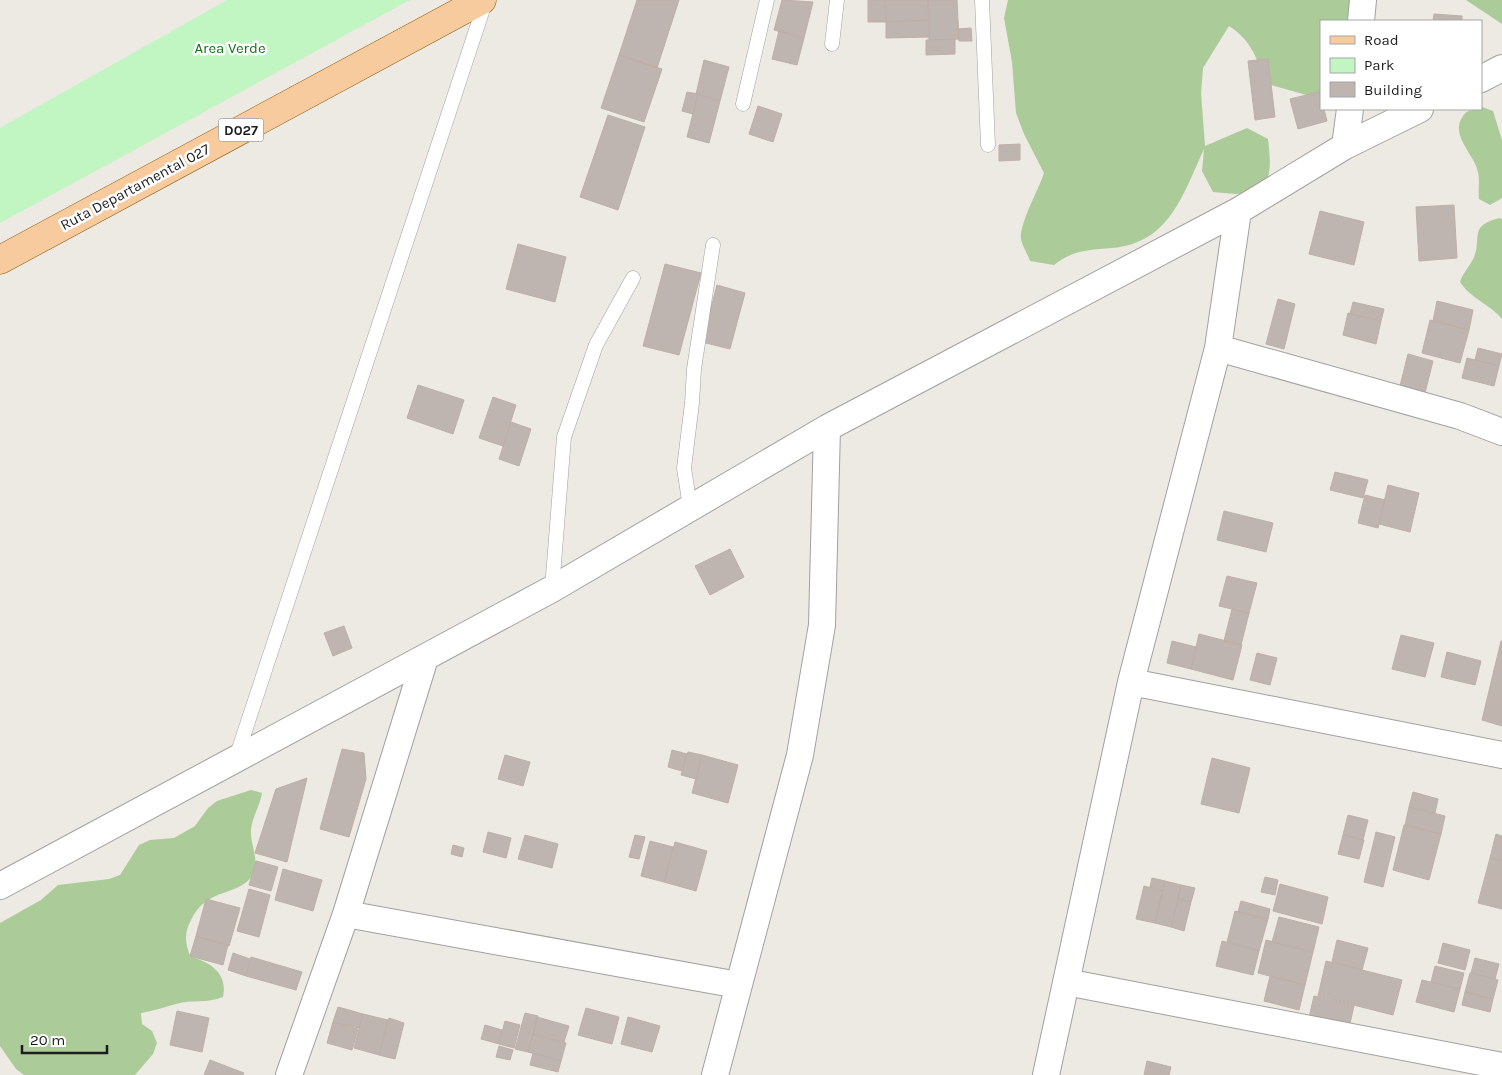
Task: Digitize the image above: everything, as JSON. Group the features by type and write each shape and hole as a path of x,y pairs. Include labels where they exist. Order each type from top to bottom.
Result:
{"main road":[{"name":"Ruta Departamental 027","path":"0,260 482,0"}],"street":[{"path":"1361,20 1363,0"},
{"path":"1482,78 1502,68"},
{"path":"1345,146 1350,110"},
{"path":"0,886 552,589 827,428 1238,211 1345,146 1418,110"},
{"path":"1046,1075 1131,682 1218,348 1238,211"},
{"path":"1218,348 1460,416 1502,432"},
{"path":"715,1075 800,755 822,625 827,428"},
{"path":"289,1075 346,914 425,658"},
{"path":"1131,682 1502,755"},
{"path":"346,914 738,985"},
{"path":"1066,982 1502,1066"}],"lane":[{"path":"235,761 486,0"},
{"path":"743,104 766,0"},
{"path":"832,44 837,0"},
{"path":"982,0 988,145"},
{"path":"690,507 684,468 694,369 713,245"},
{"path":"552,589 564,437 596,345 632,278"}],"green space":[{"name":"Area Verde","path":"227,0 410,0 0,223 0,128"},
{"path":"1008,0 1368,0 1372,20 1320,20 1320,95 1310,96 1264,83 1259,66 1248,44 1237,31 1229,26 1203,68 1201,93 1205,146 1247,128 1268,139 1269,174 1260,192 1236,194 1213,192 1202,171 1204,149 1189,183 1172,214 1148,237 1132,244 1088,250 1067,256 1054,265 1030,261 1021,239 1026,216 1044,173 1024,134 1016,113 1012,62 1004,18"},
{"path":"1466,0 1502,0 1502,24"},
{"path":"1482,107 1493,111 1502,140 1502,198 1490,205 1479,199 1479,179 1476,165 1464,145 1459,130 1463,116 1470,111 1482,110"},
{"path":"1502,219 1502,319 1464,288 1460,282 1474,258 1479,230 1486,223"},
{"path":"251,790 262,793 251,830 256,863 253,874 248,881 214,897 198,909 186,933 186,942 190,956 205,962 220,975 223,981 223,997 182,1003 141,1013 142,1024 152,1031 157,1043 153,1054 135,1075 24,1075 16,1069 0,1046 0,923 41,900 58,885 109,879 120,875 139,845 150,840 174,838 195,826 208,808 217,801"}],"building":[{"path":"637,0 679,0 657,68 619,55"},
{"path":"782,0 813,2 804,38 774,30"},
{"path":"868,0 885,0 886,22 868,22"},
{"path":"885,0 928,0 929,20 886,22"},
{"path":"928,0 957,0 959,39 929,40"},
{"path":"1434,14 1462,16 1462,20 1433,20"},
{"path":"929,20 929,37 886,38 886,22"},
{"path":"971,28 972,41 959,41 958,29"},
{"path":"779,31 804,38 797,65 772,59"},
{"path":"955,39 955,54 926,55 926,40"},
{"path":"619,55 662,69 644,122 601,108"},
{"path":"1268,59 1275,117 1255,120 1248,61"},
{"path":"704,60 729,67 720,101 696,94"},
{"path":"687,92 698,94 693,114 682,111"},
{"path":"1319,92 1320,110 1324,110 1327,121 1298,129 1290,99"},
{"path":"698,94 720,101 709,143 687,137"},
{"path":"758,106 782,114 773,142 749,134"},
{"path":"608,115 645,127 618,210 580,197"},
{"path":"1020,144 1020,160 999,161 999,145"},
{"path":"1454,205 1457,258 1419,261 1416,207"},
{"path":"1320,211 1364,222 1354,265 1309,254"},
{"path":"518,244 566,257 555,302 506,289"},
{"path":"665,264 701,273 679,355 643,346"},
{"path":"717,285 745,293 730,349 702,342"},
{"path":"1278,299 1295,304 1284,349 1266,344"},
{"path":"1437,301 1473,310 1469,330 1433,321"},
{"path":"1353,302 1384,309 1381,321 1350,314"},
{"path":"1348,313 1381,321 1376,344 1343,335"},
{"path":"1430,320 1469,330 1460,363 1422,353"},
{"path":"1478,348 1502,354 1499,366 1475,360"},
{"path":"1408,354 1433,361 1423,401 1398,394"},
{"path":"1467,358 1499,366 1494,386 1462,378"},
{"path":"418,385 464,400 453,434 407,418"},
{"path":"493,397 516,405 503,446 479,438"},
{"path":"511,422 531,429 519,466 499,459"},
{"path":"1335,472 1368,480 1363,498 1330,490"},
{"path":"1388,485 1419,493 1410,532 1379,524"},
{"path":"1365,495 1385,500 1378,528 1358,523"},
{"path":"1224,511 1273,523 1266,552 1217,540"},
{"path":"730,549 744,577 710,595 695,566"},
{"path":"1227,576 1257,583 1249,613 1219,606"},
{"path":"1232,609 1249,613 1241,645 1224,641"},
{"path":"344,626 352,648 333,656 324,633"},
{"path":"1199,634 1242,645 1233,680 1191,669"},
{"path":"1401,635 1434,643 1425,677 1392,669"},
{"path":"1172,641 1196,647 1191,669 1167,663"},
{"path":"1502,641 1502,726 1482,720"},
{"path":"1447,652 1481,661 1475,685 1441,677"},
{"path":"1257,653 1277,658 1270,685 1250,680"},
{"path":"342,749 364,753 366,779 349,837 320,829"},
{"path":"672,750 687,754 682,771 668,767"},
{"path":"688,752 702,755 696,779 681,775"},
{"path":"505,755 530,762 523,786 498,779"},
{"path":"702,755 738,765 728,803 692,793"},
{"path":"1212,758 1250,768 1239,813 1201,804"},
{"path":"307,778 287,862 255,853 276,789"},
{"path":"1413,792 1438,799 1435,813 1409,807"},
{"path":"1409,807 1445,816 1441,834 1405,825"},
{"path":"1348,815 1368,820 1363,840 1343,835"},
{"path":"1404,825 1441,834 1429,880 1393,870"},
{"path":"488,832 511,838 506,858 483,852"},
{"path":"1376,832 1395,837 1383,887 1364,882"},
{"path":"1496,834 1502,836 1502,861 1490,858"},
{"path":"525,835 558,844 552,868 518,859"},
{"path":"635,835 645,837 639,859 629,857"},
{"path":"1343,835 1364,840 1359,859 1338,854"},
{"path":"650,841 673,847 664,882 641,876"},
{"path":"675,842 707,851 696,891 664,882"},
{"path":"453,845 464,848 462,857 451,854"},
{"path":"1490,858 1502,861 1502,909 1478,903"},
{"path":"256,861 278,867 271,891 249,885"},
{"path":"283,869 322,880 313,911 275,900"},
{"path":"1265,877 1278,880 1275,895 1261,892"},
{"path":"1152,878 1165,881 1163,891 1150,887"},
{"path":"1165,881 1181,885 1171,927 1155,923"},
{"path":"1280,884 1328,897 1322,924 1273,911"},
{"path":"1181,885 1195,888 1191,902 1178,899"},
{"path":"1144,886 1163,891 1155,923 1136,919"},
{"path":"249,889 270,895 259,937 237,931"},
{"path":"206,899 240,908 229,946 196,936"},
{"path":"1178,899 1191,902 1184,931 1171,927"},
{"path":"1241,901 1270,909 1268,919 1238,912"},
{"path":"1235,911 1268,919 1259,951 1227,942"},
{"path":"1279,917 1319,927 1313,952 1272,942"},
{"path":"196,936 228,945 223,965 190,956"},
{"path":"1266,940 1313,952 1305,985 1258,973"},
{"path":"1337,940 1368,948 1362,970 1332,962"},
{"path":"1222,941 1259,951 1253,975 1216,966"},
{"path":"1443,943 1470,950 1465,970 1438,963"},
{"path":"233,953 250,959 246,976 228,970"},
{"path":"251,957 302,972 296,990 246,976"},
{"path":"1475,958 1499,964 1495,979 1471,973"},
{"path":"1326,961 1402,980 1393,1015 1318,996"},
{"path":"1435,966 1464,973 1460,989 1431,982"},
{"path":"1470,973 1498,980 1493,999 1465,992"},
{"path":"1270,976 1305,985 1299,1010 1264,1001"},
{"path":"1422,980 1460,989 1454,1012 1416,1002"},
{"path":"1465,992 1493,999 1490,1012 1462,1005"},
{"path":"1314,996 1354,1006 1348,1032 1308,1022"},
{"path":"338,1007 363,1014 359,1028 333,1022"},
{"path":"586,1008 619,1017 612,1044 578,1035"},
{"path":"177,1011 209,1018 202,1052 170,1045"},
{"path":"525,1013 538,1016 528,1052 515,1049"},
{"path":"363,1014 388,1020 379,1055 354,1048"},
{"path":"537,1017 569,1026 564,1042 533,1034"},
{"path":"628,1017 660,1026 652,1052 621,1044"},
{"path":"389,1018 404,1023 395,1059 379,1055"},
{"path":"505,1021 520,1025 514,1048 499,1044"},
{"path":"333,1022 358,1029 352,1050 327,1043"},
{"path":"485,1025 502,1030 499,1044 481,1039"},
{"path":"533,1034 566,1043 561,1061 528,1052"},
{"path":"499,1046 513,1050 510,1060 496,1057"},
{"path":"533,1053 561,1061 558,1072 530,1065"},
{"path":"210,1060 244,1073 243,1075 204,1075"},
{"path":"1147,1061 1171,1067 1169,1075 1144,1075"}]}
